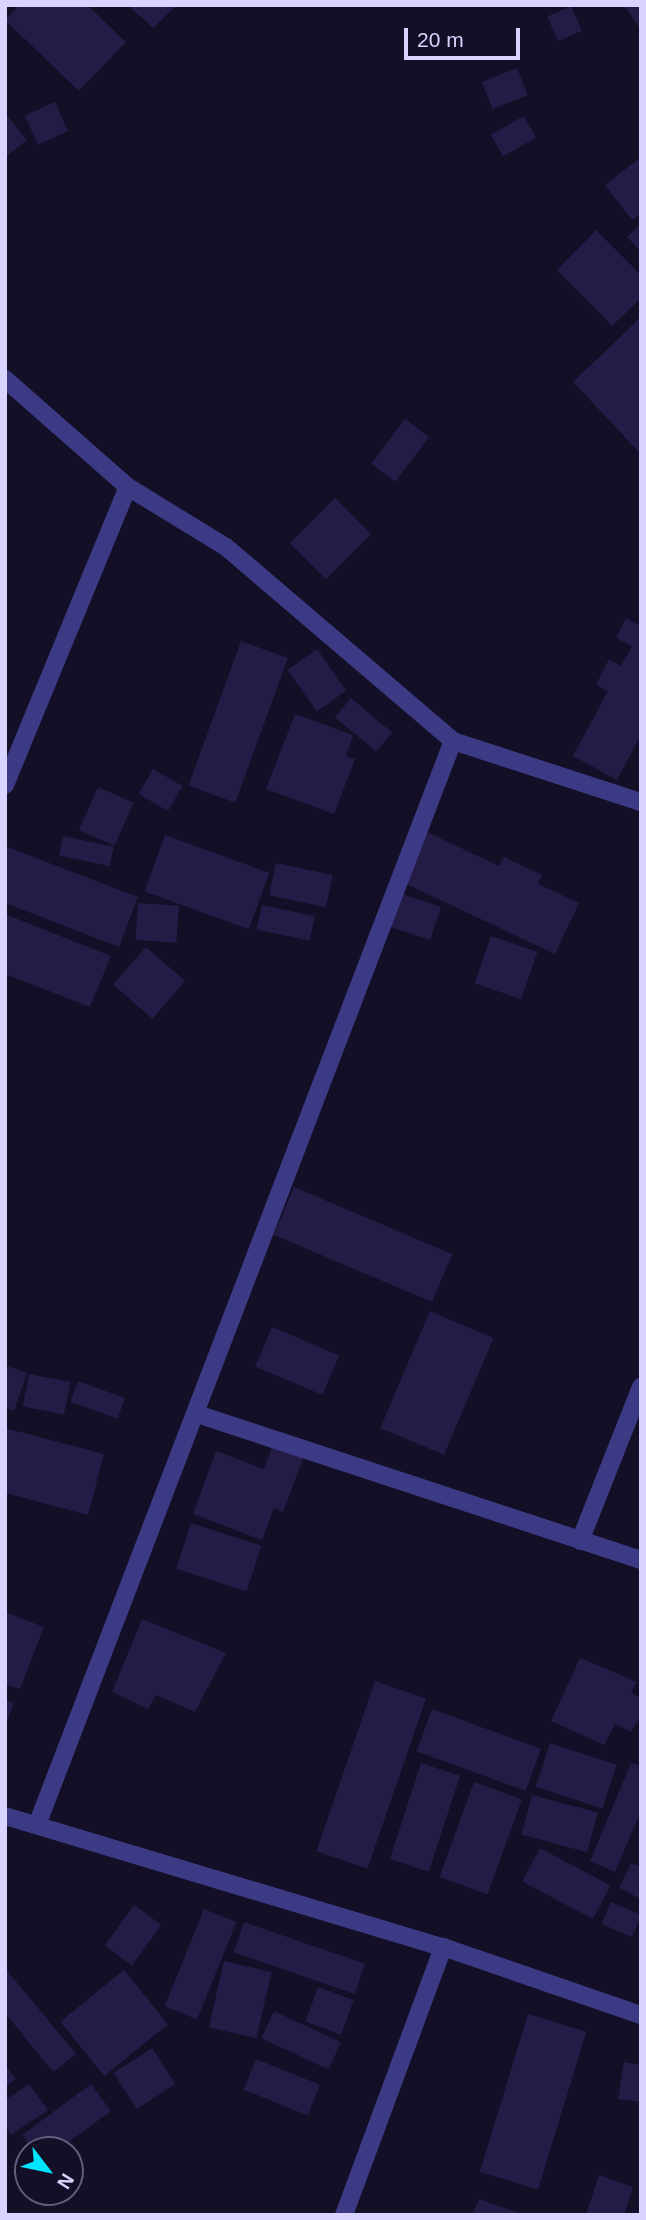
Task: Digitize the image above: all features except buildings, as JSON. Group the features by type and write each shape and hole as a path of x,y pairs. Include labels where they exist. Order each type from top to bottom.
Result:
{"street":[{"path":"5,379 128,487 226,547 453,741 641,802"},
{"path":"5,785 128,487"},
{"path":"37,1825 197,1415 453,741"},
{"path":"580,1541 641,1387"},
{"path":"197,1415 641,1560"},
{"path":"5,1816 443,1947 641,2015"},
{"path":"344,2215 443,1947"}]}
